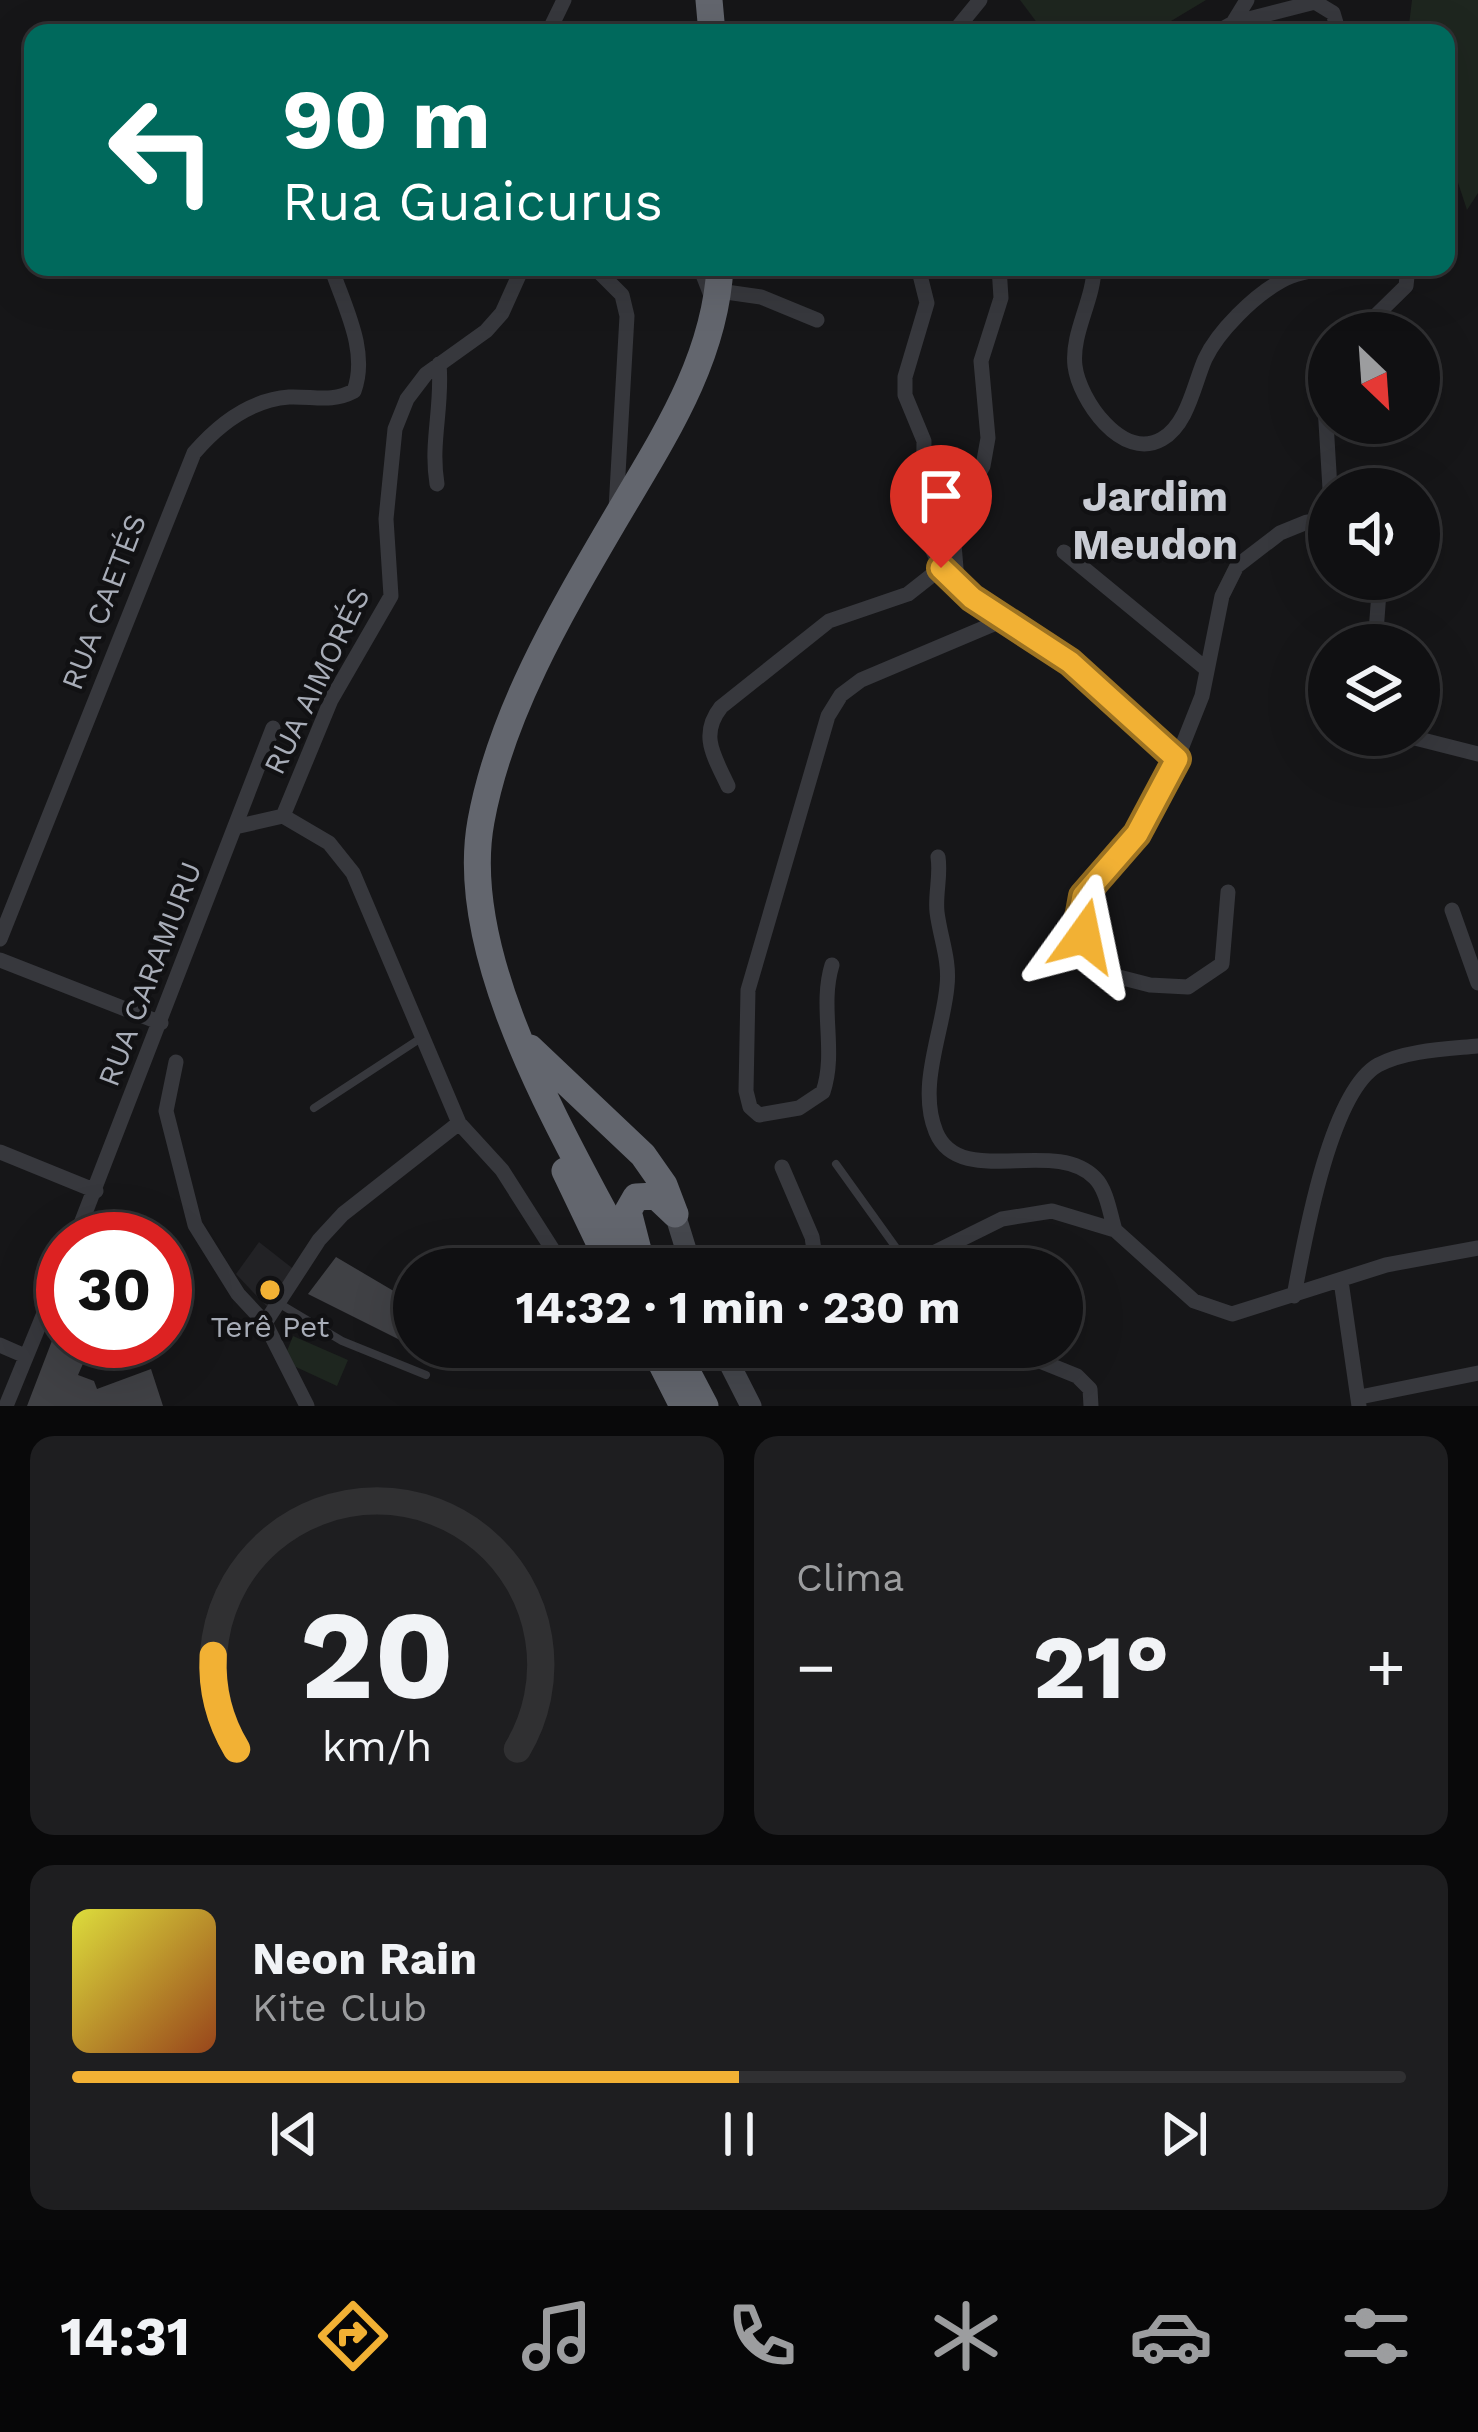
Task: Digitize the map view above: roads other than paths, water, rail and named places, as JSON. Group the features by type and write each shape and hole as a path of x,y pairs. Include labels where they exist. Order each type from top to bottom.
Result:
{"highway":[{"path":"603,1248 550,1137 482,926 480,824 506,732 542,653 682,404 718,289"},
{"path":"518,1037 626,1248"},
{"path":"518,1037 643,1155 664,1184 675,1214"},
{"path":"634,1248 631,1203 645,1194 656,1196 675,1214"},
{"path":"664,1368 683,1406"},
{"path":"685,1368 704,1406"}],"main road":[{"path":"675,1214 686,1248"},
{"path":"731,1368 751,1406"}],"street":[{"path":"960,24 980,0"},
{"path":"1233,22 1247,0"},
{"path":"1230,24 1315,2 1334,13 1337,24"},
{"name":"RUA CAETÉS","path":"0,939 194,453 214,430 250,407 284,398 340,398 354,391 359,378 358,350 334,276"},
{"name":"RUA AIMORÉS","path":"520,276 502,313 486,331 439,364 406,399 395,429 386,519 392,596 331,700 283,816 329,844 353,873 459,1123 502,1170 552,1248"},
{"path":"608,276 622,295 628,353 616,519"},
{"path":"920,276 926,303 905,377 905,395 924,441 922,529 941,568 972,598 1070,662 1177,759"},
{"path":"957,580 953,532 960,506 983,466 988,438 981,361 1001,298 1000,276"},
{"path":"1092,276 1075,367 1090,404 1107,427 1147,443 1174,429 1217,338 1265,293 1295,276"},
{"path":"1379,312 1406,286 1407,276"},
{"path":"718,289 761,298 818,320"},
{"path":"437,484 432,437 442,391 439,364"},
{"path":"1228,892 1223,958 1218,968 1188,987 1150,985 1115,976 1091,952 1079,918 1083,896 1137,834 1177,759 1194,721 1222,596 1237,566 1280,533 1308,522"},
{"path":"1064,552 1205,668"},
{"path":"728,786 707,738 710,722 721,707 829,621 908,594 941,568"},
{"path":"832,965 824,1014 829,1069 823,1092 799,1108 759,1115 748,1100 748,990 828,716 841,695 860,680 1003,620"},
{"name":"RUA CARAMURU","path":"87,1212 273,728"},
{"path":"1440,744 1478,754"},
{"path":"235,827 283,816"},
{"path":"938,857 937,912 948,979 932,1067 934,1129 952,1155 966,1161 1036,1159 1083,1169 1100,1183 1115,1230"},
{"path":"1452,910 1478,983"},
{"path":"0,960 161,1023"},
{"path":"1294,1296 1310,1217 1356,1084 1375,1066 1397,1058 1478,1046"},
{"path":"176,1062 166,1111 182,1187 212,1257 265,1324 307,1406"},
{"path":"265,1324 319,1240 344,1214 459,1123"},
{"path":"0,1152 96,1190"},
{"path":"782,1167 814,1248"},
{"path":"944,1248 1002,1220 1052,1211 1115,1230 1168,1281 1219,1312 1246,1312 1386,1265 1478,1248"},
{"path":"1341,1281 1360,1401 1478,1373"},
{"path":"6,1406 36,1330"},
{"path":"0,1345 25,1356"},
{"path":"1057,1368 1077,1376 1090,1389 1090,1406"}],"lane":[{"path":"314,1108 422,1037"},
{"path":"836,1164 891,1248"},
{"path":"279,1304 342,1342 426,1375"}],"place":[{"name":"Terê Pet","path":"270,1290"}],"district":[{"name":"Jardim Meudon","path":"1155,520"}]}
